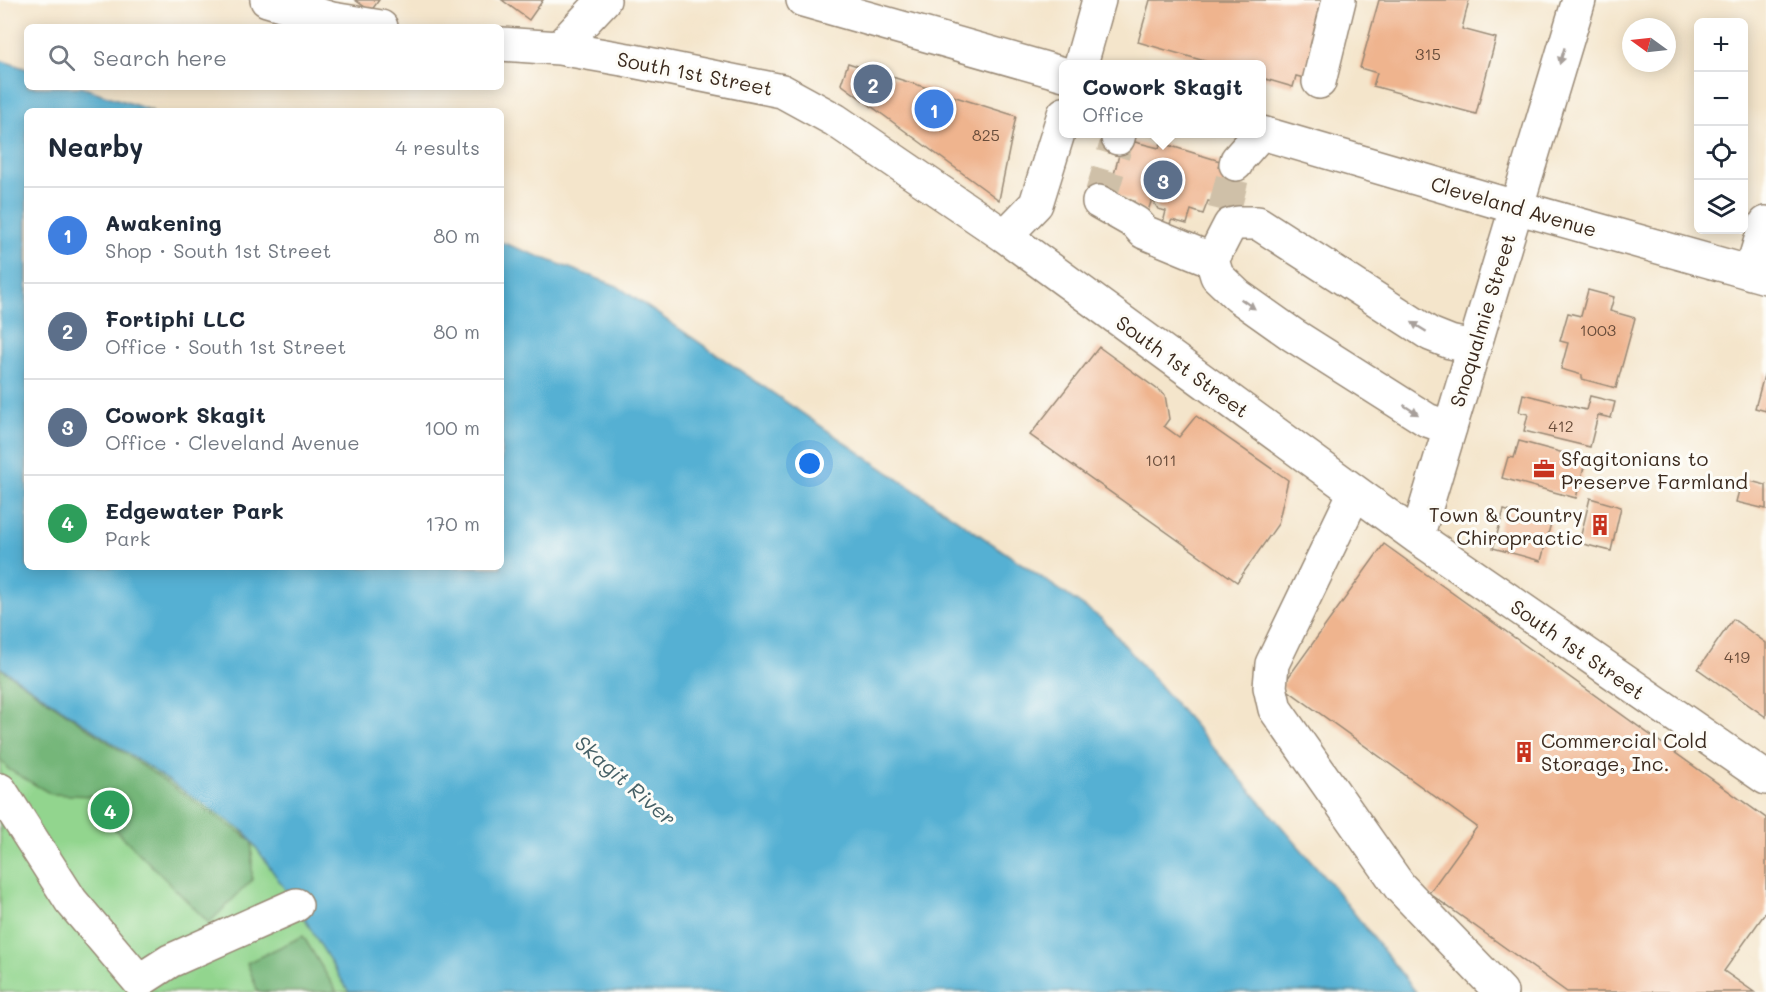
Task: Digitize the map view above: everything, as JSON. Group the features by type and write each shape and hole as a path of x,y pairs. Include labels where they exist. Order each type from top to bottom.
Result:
{"street":[{"path":"267,0 332,19 363,24"},
{"path":"559,48 604,0"},
{"path":"803,0 853,7 1059,72"},
{"path":"1081,60 1099,0"},
{"path":"1319,82 1339,0"},
{"name":"Snoqualmie Street","path":"1417,537 1579,0"},
{"name":"South 1st Street","path":"504,44 559,48 782,91 835,120 1005,236 1417,537 1766,778"},
{"path":"1005,236 1036,204 1059,130"},
{"name":"Cleveland Avenue","path":"1266,134 1759,275"},
{"path":"1236,164 1257,138"},
{"path":"1098,202 1136,223 1144,232 1212,260"},
{"path":"1450,428 1427,420 1293,335 1238,296 1217,276 1212,260 1227,218 1238,223 1258,223 1430,334 1473,348"},
{"path":"1759,275 1766,223"},
{"path":"1355,492 1272,664 1270,687 1275,709 1400,887 1501,992"},
{"path":"0,790 71,901 139,981 170,961 296,905"}],"green space":[{"path":"0,659 187,779 252,841 426,992 0,992"},
{"path":"0,668 252,841 252,880 209,923 111,825 92,796 51,794 8,769 0,759"},
{"path":"303,936 337,992 258,992 247,963"}],"water":[{"name":"Skagit River","path":"0,60 24,68 24,90 90,90 144,108 24,108 24,570 504,570 504,243 617,286 1102,619 1332,885 1416,992 349,992 296,905 246,833 0,667"}],"building":[{"path":"355,0 379,0 371,11"},
{"path":"502,0 543,0 529,20"},
{"path":"1150,0 1325,0 1304,78 1296,76 1293,87 1266,79 1266,60 1201,60 1138,42"},
{"path":"1379,0 1469,0 1462,29 1496,38 1476,114 1373,86 1377,73 1360,68"},
{"path":"848,63 1016,116 999,200 841,84"},
{"path":"1123,139 1159,148 1161,143 1220,161 1218,166 1241,173 1231,207 1208,201 1203,214 1191,210 1187,224 1172,220 1169,225 1163,223 1166,211 1158,209 1152,199 1148,211 1134,207 1134,201 1109,194"},
{"path":"1588,290 1614,297 1610,311 1635,318 1616,388 1582,379 1582,375 1561,369 1568,343 1560,341 1568,313 1581,316"},
{"path":"1099,347 1165,395 1169,419 1164,426 1179,437 1196,416 1288,480 1278,524 1237,582 1030,435"},
{"path":"1766,372 1766,411 1755,408"},
{"path":"1523,394 1586,410 1590,396 1615,402 1611,418 1598,415 1590,447 1524,431 1528,414 1519,412"},
{"name":"Sfagitonians to Preserve Farmland","path":"1519,441 1586,459 1576,498 1502,478 1508,457 1514,458"},
{"path":"1742,479 1766,485 1766,509 1736,502"},
{"name":"Town & Country Chiropractic","path":"1590,498 1621,507 1611,551 1579,543"},
{"path":"1504,510 1551,523 1541,561 1493,548"},
{"name":"Commercial Cold Storage, Inc.","path":"1384,544 1766,818 1766,912 1724,971 1754,992 1567,992 1429,893 1477,827 1282,686"},
{"path":"1733,619 1766,643 1766,717 1698,669"}],"tunnel":[{"path":"1099,202 1118,138"},
{"path":"1224,211 1236,164"}],"place":[{"name":"Fortiphi LLC","path":"873,84"},
{"name":"Awakening","path":"934,109"},
{"name":"Cowork Skagit","path":"1163,180"},
{"name":"Sfagitonians to Preserve Farmland","path":"1544,469"},
{"name":"Town & Country Chiropractic","path":"1600,525"},
{"name":"Commercial Cold Storage, Inc.","path":"1524,752"},
{"name":"Edgewater Park","path":"110,810"}]}
